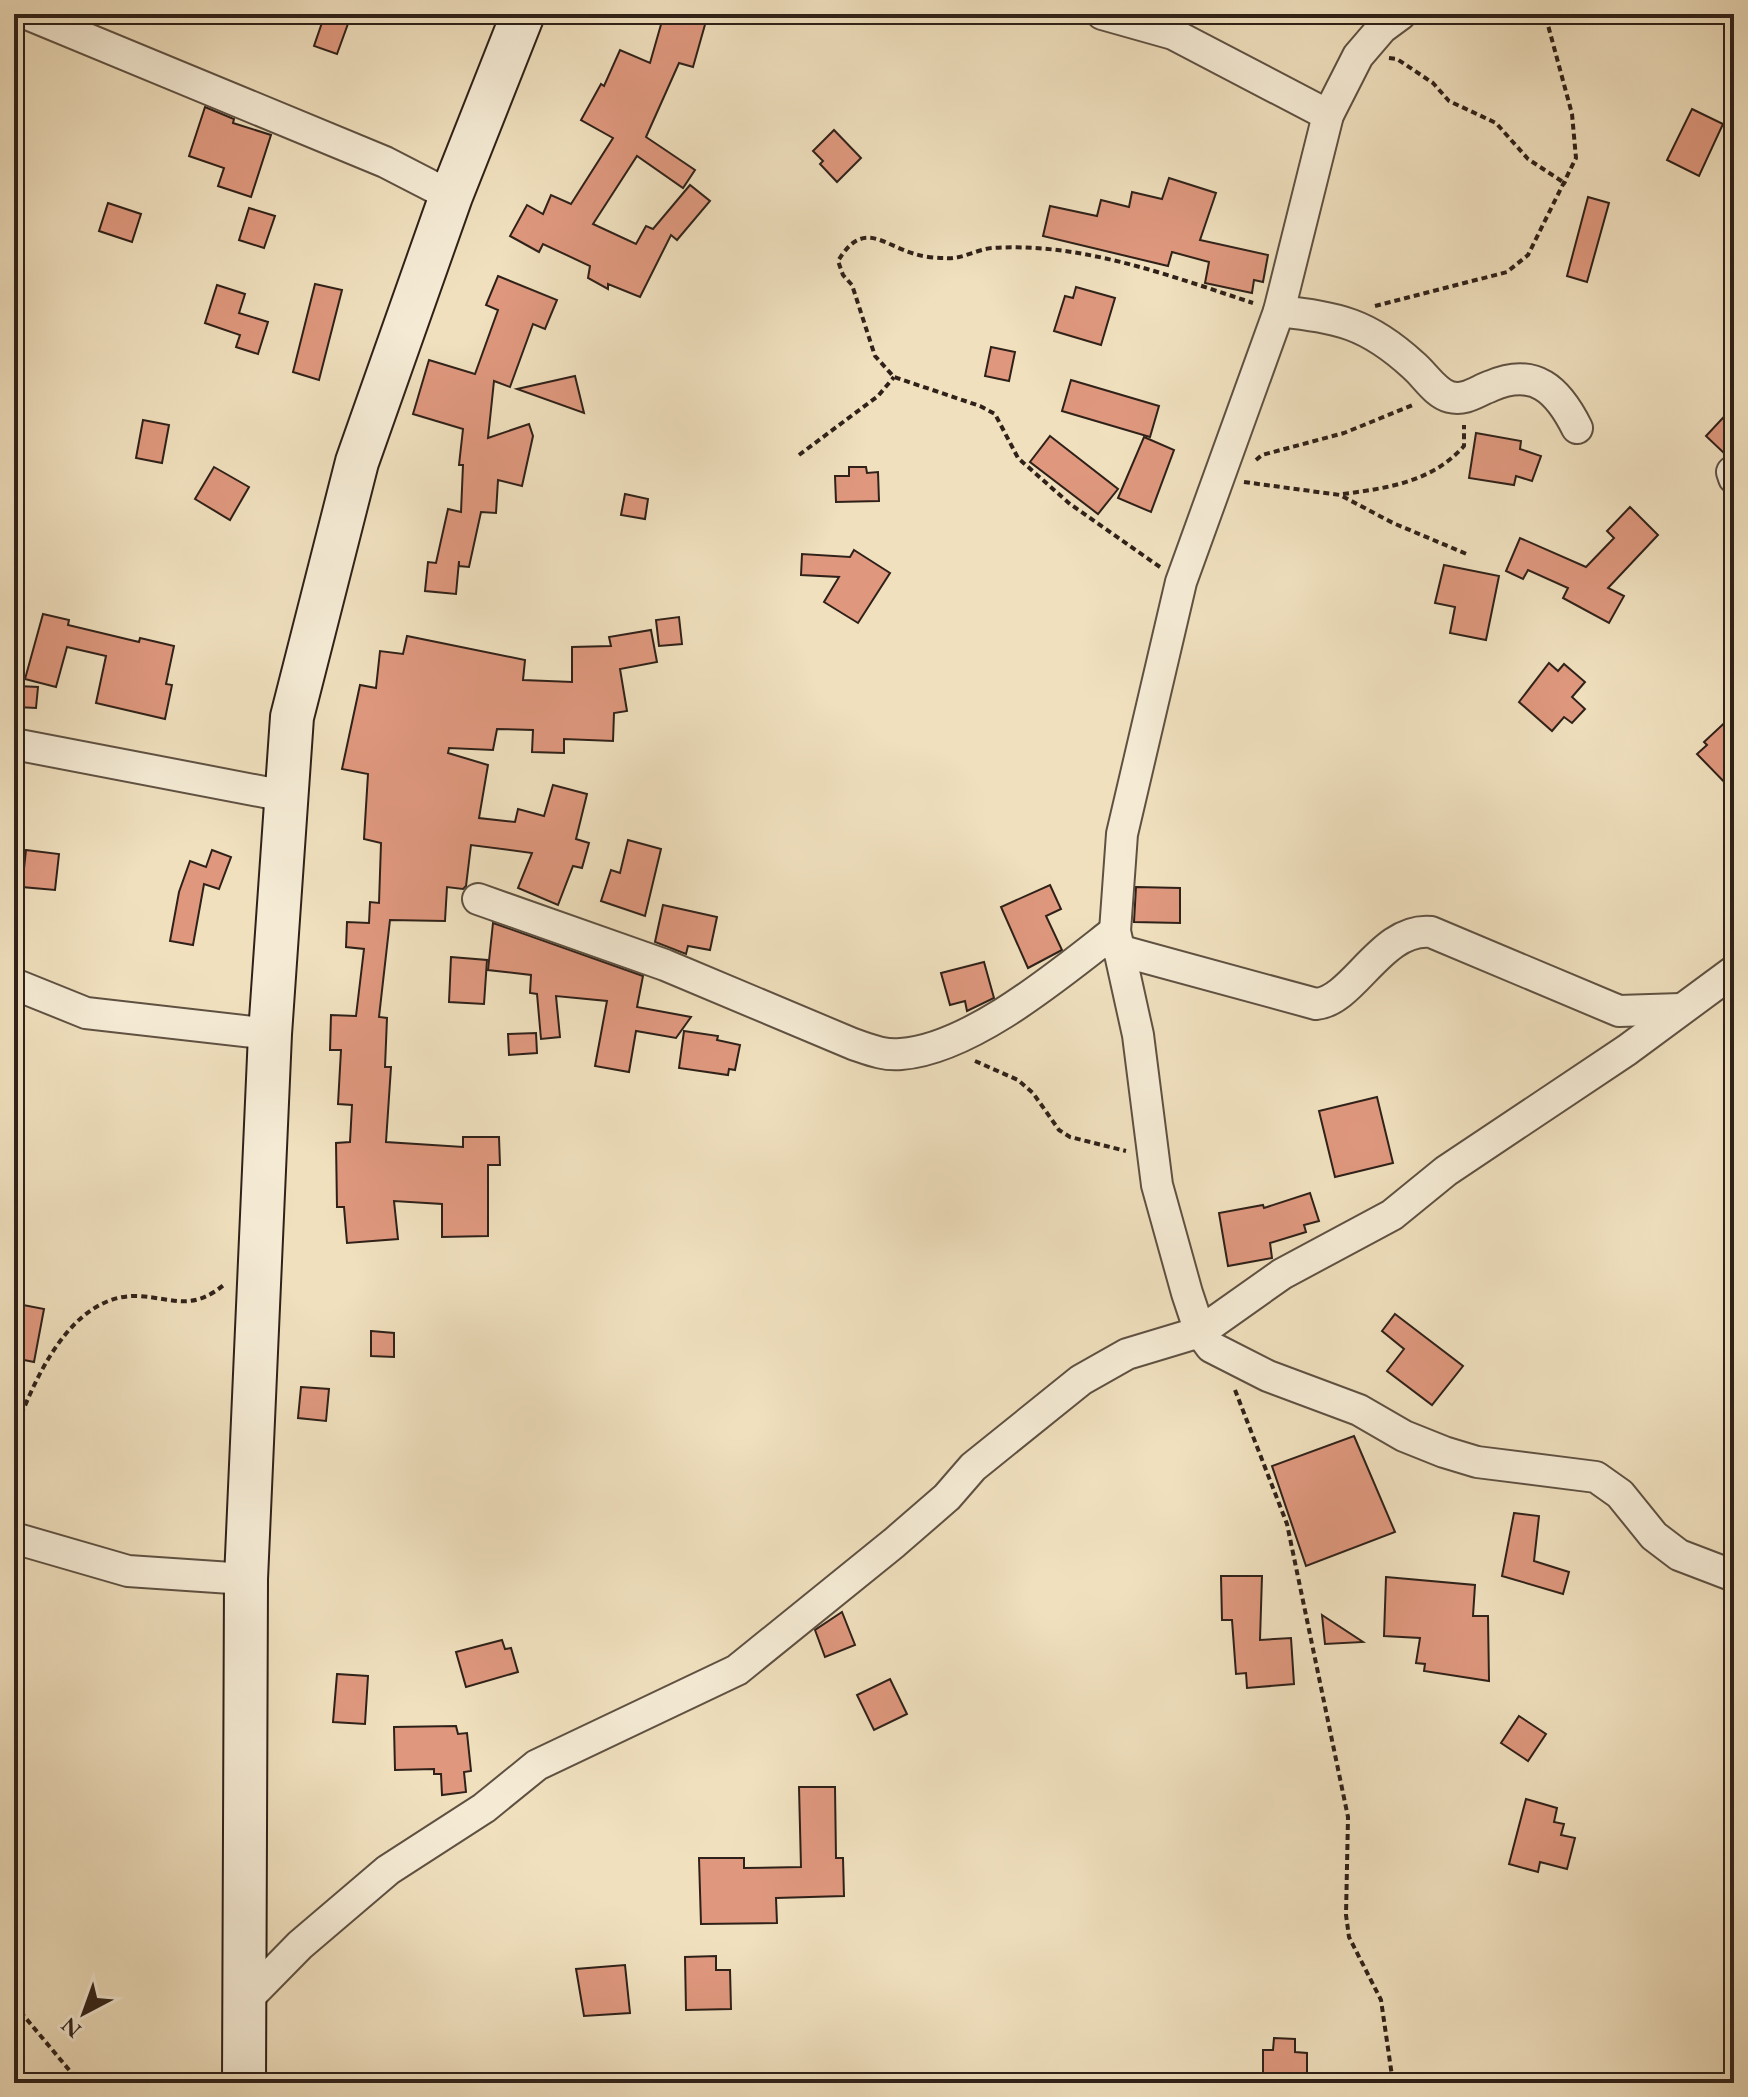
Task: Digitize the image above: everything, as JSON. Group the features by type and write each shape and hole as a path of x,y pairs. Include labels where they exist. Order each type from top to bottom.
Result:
{"main road":[{"path":"244,2083 246,1579 270,1034 292,717 357,462 451,196 523,14"}],"street":[{"path":"27,14 385,162 451,196"},
{"path":"1102,14 1173,34 1328,115"},
{"path":"1401,14 1382,28 1358,56 1328,115 1279,311 1223,482 1181,582 1122,834 1117,940 1138,1035 1155,1160 1174,1253 1210,1342 1268,1376 1359,1410 1404,1436 1444,1452 1477,1462 1596,1477 1620,1494 1654,1536 1679,1555 1734,1576"},
{"path":"1279,311 1330,317 1374,334 1456,398 1514,377 1532,380 1564,402 1577,428"},
{"path":"14,744 285,796"},
{"path":"478,899 665,965 879,1053 902,1054 949,1040 1032,996 1117,940"},
{"path":"1117,940 1300,1001 1322,1003 1398,940 1417,931 1431,932 1619,1011 1681,1009"},
{"path":"245,2001 300,1945 388,1870 484,1808 537,1765 737,1670 894,1543 947,1497 973,1467 1081,1380 1127,1354 1210,1342 1282,1274 1392,1215 1446,1171 1734,971"},
{"path":"14,984 86,1013 270,1034"},
{"path":"14,1538 128,1571 246,1579"}],"path":[{"path":"1330,317 1507,272 1528,255 1566,184 1576,158 1576,137 1545,14"},
{"path":"1358,56 1397,59 1433,83 1449,101 1496,123 1528,159 1566,184"},
{"path":"1181,582 1070,504 1018,458 995,414 894,377 875,356 858,299 838,261 846,248 864,238 882,238 915,254 950,259 991,248 1093,255 1279,311"},
{"path":"799,455 868,404 894,377"},
{"path":"1223,482 1262,455 1344,433 1413,405 1456,398 1464,446 1449,462 1428,476 1382,489 1340,495"},
{"path":"1223,482 1305,487 1340,495 1393,523 1469,555"},
{"path":"949,1040 979,1064 1018,1080 1033,1093 1059,1130 1070,1137 1155,1160"},
{"path":"14,1433 34,1381 76,1323 122,1297 198,1302 226,1283"},
{"path":"1210,1342 1287,1524 1348,1817 1346,1915 1349,1937 1381,2000 1393,2083"},
{"path":"14,2004 80,2083"}],"building":[{"path":"325,14 349,21 337,54 314,46"},
{"path":"664,14 708,14 693,67 679,63 646,137 695,170 683,188 637,156 593,224 636,244 646,226 653,229 690,185 710,201 677,240 671,235 640,297 608,284 608,289 588,278 590,266 543,244 539,252 510,236 527,205 543,214 551,195 571,204 613,138 581,120 601,84 604,86 620,50 650,63"},
{"path":"205,107 234,119 233,123 271,135 251,197 218,186 224,168 189,156"},
{"path":"1692,109 1723,124 1699,176 1667,160"},
{"path":"834,130 861,158 837,182 820,164 823,161 813,151"},
{"path":"1169,178 1216,193 1200,240 1268,255 1263,282 1254,280 1252,293 1205,283 1209,262 1172,252 1168,266 1043,236 1050,206 1097,216 1101,200 1129,207 1132,192 1162,199"},
{"path":"1588,197 1609,203 1587,282 1567,276"},
{"path":"108,203 141,214 132,242 99,231"},
{"path":"249,208 275,216 264,248 239,240"},
{"path":"498,276 557,300 545,329 533,324 510,387 494,381 488,438 529,424 533,436 522,486 498,480 496,513 481,512 469,567 459,566 459,561 456,594 425,591 428,562 436,563 448,509 461,512 463,465 459,465 463,429 413,414 429,360 475,374 498,310 486,305"},
{"path":"315,284 342,290 319,380 293,372"},
{"path":"217,285 245,294 239,313 268,322 258,354 236,347 240,335 205,323"},
{"path":"1076,287 1115,298 1101,345 1054,331 1065,296 1073,298"},
{"path":"991,347 1015,352 1009,381 985,376"},
{"path":"575,376 584,413 517,389"},
{"path":"1071,380 1159,406 1150,437 1062,411"},
{"path":"1734,406 1734,454 1726,455 1706,436"},
{"path":"143,420 169,425 162,463 136,458"},
{"path":"1476,433 1521,441 1520,449 1541,456 1532,481 1516,476 1514,485 1469,478"},
{"path":"1050,436 1118,489 1098,514 1030,462"},
{"path":"1144,437 1174,450 1151,512 1118,498"},
{"path":"214,467 249,487 230,520 195,499"},
{"path":"849,467 866,467 867,473 878,472 879,501 836,502 835,476 849,476"},
{"path":"625,494 648,499 645,519 621,515"},
{"path":"1630,507 1658,535 1608,588 1624,596 1609,623 1563,598 1568,588 1528,570 1523,579 1506,571 1520,538 1586,567 1614,538 1607,531"},
{"path":"854,550 890,573 858,623 824,602 839,577 801,575 802,554 850,557"},
{"path":"1444,565 1499,576 1486,640 1450,633 1455,607 1435,603"},
{"path":"43,614 69,620 68,625 139,642 140,638 174,646 166,684 172,685 165,719 96,703 106,656 67,647 56,687 25,679"},
{"path":"679,617 682,644 659,646 656,620"},
{"path":"651,630 657,662 620,669 627,711 614,713 613,741 564,739 564,753 532,752 533,730 497,729 493,750 449,748 448,753 488,765 479,818 515,822 518,809 544,816 553,785 587,794 576,839 589,843 582,868 573,866 558,905 518,888 532,853 471,845 466,886 463,889 447,887 445,921 390,920 379,1017 387,1018 385,1067 391,1067 386,1142 463,1147 463,1137 499,1137 500,1165 488,1165 488,1236 442,1237 442,1204 394,1201 398,1239 347,1243 344,1207 337,1207 336,1143 350,1142 352,1105 338,1104 341,1050 330,1050 331,1015 356,1016 364,949 346,947 347,922 369,923 370,902 379,903 381,843 364,839 368,774 342,769 360,685 376,688 380,651 403,654 407,636 525,660 523,680 572,682 572,647 611,646 609,637"},
{"path":"1549,663 1558,671 1564,664 1585,682 1572,697 1585,709 1572,723 1564,717 1552,731 1519,702"},
{"path":"18,686 38,687 36,708 17,707"},
{"path":"1734,714 1734,792 1697,754 1707,745 1704,742"},
{"path":"628,840 661,849 645,916 601,901 611,870 620,873"},
{"path":"26,850 59,854 55,890 22,887"},
{"path":"212,850 231,857 219,889 204,884 193,945 170,941 179,892 190,861 206,867"},
{"path":"1050,885 1061,909 1046,916 1062,950 1028,968 1001,907"},
{"path":"1136,887 1180,888 1180,923 1134,922"},
{"path":"663,905 717,917 710,950 688,946 686,954 655,942"},
{"path":"493,923 643,976 637,1007 691,1017 676,1038 636,1031 629,1072 595,1066 607,1001 556,996 560,1037 541,1039 537,994 530,993 531,975 488,970"},
{"path":"451,957 487,960 484,1004 449,1002"},
{"path":"984,962 994,998 967,1011 965,1001 950,1005 941,973"},
{"path":"684,1031 718,1036 717,1040 740,1045 735,1070 729,1069 728,1075 679,1068"},
{"path":"536,1033 537,1053 509,1055 508,1034"},
{"path":"1377,1097 1393,1163 1335,1177 1319,1111"},
{"path":"1310,1193 1319,1221 1304,1225 1306,1232 1270,1243 1272,1258 1228,1266 1219,1213 1263,1205 1264,1208"},
{"path":"18,1304 44,1309 34,1362 14,1358"},
{"path":"1395,1314 1463,1366 1432,1405 1387,1371 1404,1349 1382,1331"},
{"path":"371,1331 394,1333 394,1357 371,1356"},
{"path":"301,1387 329,1389 326,1421 298,1418"},
{"path":"1354,1436 1395,1532 1306,1566 1272,1466"},
{"path":"1514,1513 1539,1516 1534,1561 1569,1572 1563,1594 1502,1576"},
{"path":"1221,1576 1262,1576 1260,1640 1291,1638 1294,1684 1247,1688 1246,1673 1236,1674 1232,1620 1222,1620"},
{"path":"1386,1577 1475,1585 1473,1616 1488,1616 1489,1681 1424,1671 1425,1664 1416,1663 1420,1638 1384,1636"},
{"path":"842,1612 855,1645 825,1657 815,1630"},
{"path":"1322,1615 1363,1642 1325,1644"},
{"path":"502,1640 505,1649 511,1648 518,1672 466,1687 456,1652"},
{"path":"337,1674 368,1676 365,1724 333,1722"},
{"path":"890,1679 907,1714 874,1730 857,1695"},
{"path":"1519,1716 1546,1734 1528,1761 1501,1743"},
{"path":"456,1726 458,1734 467,1733 471,1771 464,1772 466,1792 442,1795 441,1774 434,1774 434,1769 395,1770 394,1727"},
{"path":"799,1787 835,1787 836,1858 843,1858 844,1896 776,1898 777,1923 701,1924 699,1858 744,1858 744,1868 801,1867"},
{"path":"1526,1799 1557,1808 1554,1822 1564,1824 1561,1835 1575,1838 1567,1869 1540,1862 1538,1872 1509,1864"},
{"path":"716,1956 716,1970 730,1970 731,2009 686,2010 685,1957"},
{"path":"625,1965 630,2013 584,2016 576,1969"},
{"path":"1274,2038 1295,2039 1295,2052 1307,2053 1307,2083 1263,2083 1263,2050 1273,2050"}]}
